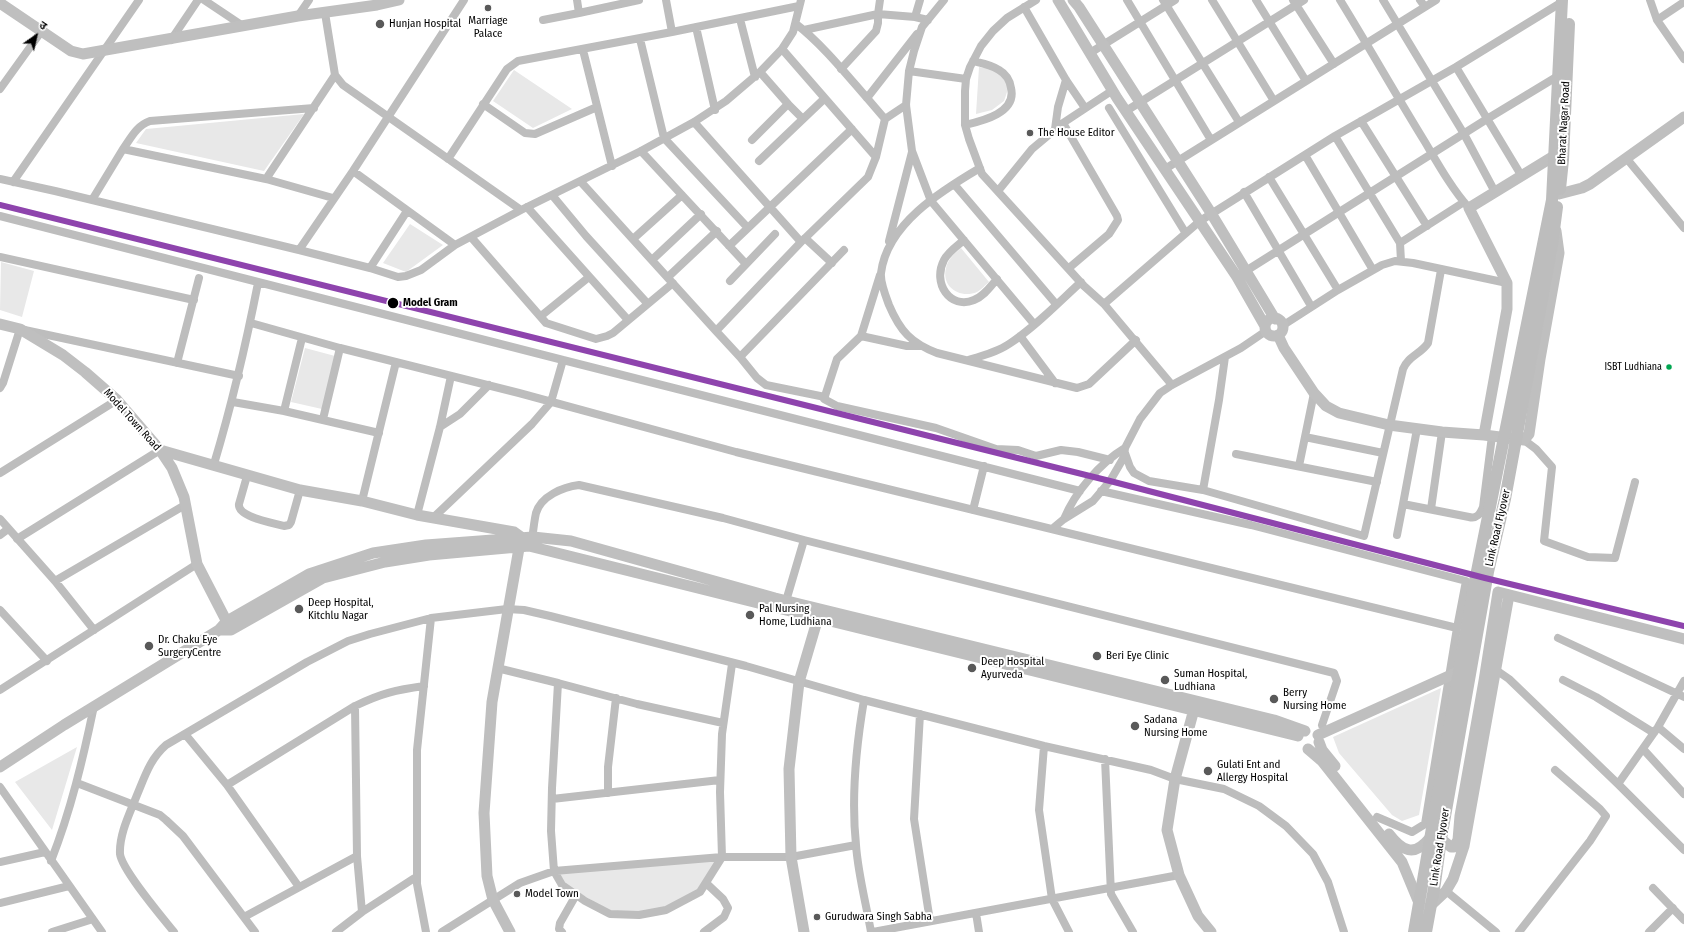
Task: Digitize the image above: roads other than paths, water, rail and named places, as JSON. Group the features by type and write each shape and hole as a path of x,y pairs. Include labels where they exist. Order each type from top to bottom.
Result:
{"main road":[{"name":"Bharat Nagar Road","path":"1548,244 1552,200 1558,76 1565,1"},
{"name":"Bharat Nagar Road","path":"1548,244 1556,225 1563,160 1565,1"},
{"name":"Link Road Flyover","path":"1425,905 1421,886 1435,839 1473,591 1523,338 1548,244"},
{"name":"Link Road Flyover","path":"1425,905 1435,883 1435,839"},
{"path":"1414,932 1425,905"},
{"path":"1425,905 1426,932"}],"street":[{"path":"13,182 139,0"},
{"path":"171,40 198,0"},
{"path":"204,0 243,26"},
{"path":"298,16 309,0"},
{"path":"0,3 41,32 77,54 171,40 298,16 325,13 379,2 399,0"},
{"path":"299,250 464,0"},
{"path":"576,0 579,13"},
{"path":"543,20 639,0"},
{"path":"666,0 672,32"},
{"path":"841,69 876,31 880,0"},
{"path":"915,17 920,0"},
{"path":"867,98 944,0"},
{"path":"1036,0 1007,18 993,31 981,46 973,61 966,79 965,126 968,140 982,174 1081,282 1104,304 1136,340 1172,385"},
{"path":"1058,0 1126,111 1200,221 1242,274 1279,327 1284,348 1314,393 1326,406 1339,413 1389,425 1524,440 1536,449 1552,467 1544,541 1588,557 1615,558 1635,482"},
{"path":"1073,0 1103,44 1211,213 1242,274 1270,335 1279,327 1338,290 1382,265 1395,261 1507,283"},
{"path":"1127,0 1211,140"},
{"path":"1090,52 1140,22 1164,3 1176,0"},
{"path":"1212,0 1274,101"},
{"path":"1256,0 1306,81"},
{"path":"1126,111 1270,22 1295,2 1304,0"},
{"path":"1340,0 1432,154 1467,205 1507,283 1507,309 1488,436 1483,507 1480,513 1474,518 1403,504"},
{"path":"1383,0 1464,134 1495,192"},
{"path":"1165,169 1397,24 1423,4 1436,0"},
{"path":"1650,0 1657,20 1683,56"},
{"path":"1104,304 1156,260 1185,232 1211,213 1335,136 1456,67 1565,1"},
{"path":"1295,2 1334,64"},
{"path":"1657,20 1684,2"},
{"path":"0,179 299,250 370,268 398,277 406,276 421,270 455,245 641,151 715,110 758,75 782,49 793,32 800,3 740,19 583,50 518,61 507,69 448,159"},
{"path":"1164,3 1239,122"},
{"path":"1024,7 1066,80 1085,108"},
{"path":"325,13 335,75 343,85 448,159 524,209 589,276 628,320"},
{"path":"804,30 878,14 915,17 928,20"},
{"path":"740,19 758,75 803,119"},
{"path":"796,24 804,30 841,69 885,119"},
{"path":"696,27 715,110"},
{"path":"922,27 909,71 906,105 912,151 931,201 1034,324"},
{"path":"0,89 41,32"},
{"path":"640,39 664,138 748,228"},
{"path":"782,49 876,157"},
{"path":"583,50 612,166"},
{"path":"965,126 994,116 1006,107 1012,93 1010,82 1001,71 973,61"},
{"path":"1456,67 1521,175"},
{"path":"909,71 966,79"},
{"path":"266,178 335,75"},
{"path":"1242,274 1396,176 1558,76"},
{"path":"1055,129 1058,107 1066,80"},
{"path":"998,191 1032,149 1062,123 1113,90"},
{"path":"759,161 824,99"},
{"path":"483,104 530,135 597,108"},
{"path":"752,140 788,104"},
{"path":"716,331 803,240 868,177 876,157 885,119 906,105"},
{"path":"92,200 123,149 142,124 150,121 314,108"},
{"path":"1109,108 1185,232"},
{"path":"1559,194 1582,188 1590,184 1684,117"},
{"path":"1361,121 1427,226"},
{"path":"694,122 769,207 803,240 832,263"},
{"path":"1062,123 1118,220 1109,234 1068,268"},
{"path":"730,246 852,129"},
{"path":"1335,136 1400,243 1401,261"},
{"path":"123,149 266,178 333,198"},
{"path":"641,151 717,231 746,264"},
{"path":"825,397 837,359 861,336 886,254 912,151"},
{"path":"1305,155 1373,270"},
{"path":"1400,243 1427,226 1495,192 1554,156"},
{"path":"1627,159 1684,228"},
{"path":"886,254 898,232 910,218 954,184 980,168"},
{"path":"352,171 455,245"},
{"path":"1269,177 1338,290"},
{"path":"581,182 740,357 757,378 766,385 825,397 824,399 837,406 936,428 996,449 1018,450 1036,456 1061,450 1078,452 1110,460"},
{"path":"954,184 1056,304"},
{"path":"1244,192 1311,306"},
{"path":"552,195 586,236 647,303"},
{"path":"633,239 682,195"},
{"path":"370,268 407,211"},
{"path":"652,260 701,214"},
{"path":"0,216 258,283 1080,491"},
{"path":"1524,440 1529,434 1539,365 1559,253 1556,225"},
{"path":"471,237 546,323 596,339 607,336 628,320 647,303 717,231"},
{"path":"730,281 775,234"},
{"path":"964,240 944,259 939,278 940,285 946,293 954,299 963,302 973,300 985,293 997,279"},
{"path":"740,357 844,250"},
{"path":"0,257 194,300"},
{"path":"1125,451 1130,468 1148,481 1203,490 1364,536 1404,365 1407,361 1420,352 1428,343 1441,270"},
{"path":"880,274 891,310 904,332 920,346 937,353 1077,388 1088,384 1136,340"},
{"path":"540,316 589,276"},
{"path":"177,363 199,278"},
{"path":"968,360 1007,345 1020,336 1081,282"},
{"path":"214,464 233,402 258,283"},
{"path":"1052,529 1064,519 1086,507 1110,481 1140,419 1160,393 1225,357 1266,328 1268,321 1279,327"},
{"path":"250,323 340,348 489,385 736,452 1457,628"},
{"name":"Model Town Road","path":"0,324 20,329 63,355 85,372 117,400 160,450 172,468 178,482 185,505 196,564 229,626"},
{"path":"0,388 3,383 20,329 239,376"},
{"path":"861,336 907,346 920,346"},
{"path":"1020,336 1055,383"},
{"path":"284,411 302,338"},
{"path":"323,419 340,348"},
{"path":"1203,490 1220,400 1225,357"},
{"path":"433,518 532,424 551,402 563,360"},
{"path":"362,501 396,362"},
{"path":"418,515 452,376"},
{"path":"440,427 460,414 489,385"},
{"path":"1299,466 1314,393"},
{"path":"0,473 117,400"},
{"path":"233,402 323,419 379,433"},
{"path":"1397,535 1417,429"},
{"path":"1431,510 1442,432"},
{"path":"1305,437 1383,453"},
{"path":"17,538 160,450 214,464 247,476 300,490 362,501 433,518 514,532 520,541 492,702 484,813 487,876 493,900 510,932"},
{"path":"1064,519 1080,491 1110,460 1125,451"},
{"path":"1236,454 1377,482"},
{"path":"972,510 984,466"},
{"path":"247,476 238,504 240,511 246,515 284,526 289,525 291,522 300,490"},
{"path":"532,542 537,512 544,502 562,489 579,485 723,518 804,540 1334,673 1336,681 1314,734 1317,746 1313,749 1308,749 1322,761 1402,862 1425,905 1446,891 1453,879 1464,846 1491,670 1498,592"},
{"path":"1101,491 1251,525 1466,581 1509,595 1684,639"},
{"path":"55,581 185,505"},
{"path":"0,519 55,581 94,630"},
{"path":"0,535 8,529"},
{"path":"786,601 804,540"},
{"path":"0,767 94,706 219,630 323,578 407,558 520,541 571,541 786,601 819,614"},
{"path":"532,542 819,614 1314,734 1454,671 1491,670 1510,679 1684,850"},
{"path":"0,690 196,564"},
{"path":"1377,817 1412,832 1425,824 1454,671 1457,628 1466,581"},
{"path":"1314,734 1322,750 1377,817 1393,839 1403,848 1412,851 1435,839 1448,846 1454,847 1458,840 1458,828 1491,670 1509,595"},
{"path":"174,932 126,870 120,855 123,831 154,756 166,745 329,649 370,634 431,618 508,609 524,610 550,616 864,700 1044,746 1151,770 1175,779 1224,789 1259,806 1286,826 1313,854 1328,882 1344,932"},
{"path":"0,610 47,661"},
{"path":"804,932 791,858 789,769 799,682 819,614"},
{"path":"426,932 416,877 417,750 431,618"},
{"path":"1558,638 1681,695"},
{"path":"558,683 551,830 554,871 562,885 585,901 610,914 639,915 666,910 700,892 722,857 720,780 723,723 732,664"},
{"path":"497,668 723,723"},
{"path":"1563,680 1656,730 1684,749"},
{"path":"1618,784 1681,695 1684,681"},
{"path":"227,785 355,706 391,691 424,686"},
{"path":"608,793 610,752 616,698"},
{"path":"864,700 857,747 854,805 856,845 872,932 1179,875"},
{"path":"1195,705 1175,779 1167,830 1179,875 1198,916 1211,932"},
{"path":"52,861 77,783 94,706"},
{"path":"355,706 357,856 362,912"},
{"path":"920,714 914,819 930,921"},
{"path":"185,734 227,785 299,887"},
{"path":"1044,746 1039,810 1052,899 1069,932"},
{"path":"1643,749 1684,794"},
{"path":"1105,759 1111,894 1133,932"},
{"path":"1519,932 1590,841 1606,816 1555,770"},
{"path":"552,799 720,780"},
{"path":"77,783 160,815 177,830 255,932"},
{"path":"0,787 102,932"},
{"path":"442,932 520,882 554,871 722,857 791,858 856,845"},
{"path":"0,862 45,852"},
{"path":"244,917 357,856"},
{"path":"336,932 362,912 416,877"},
{"path":"704,932 724,917 728,908 724,899 706,883"},
{"path":"0,903 69,886"},
{"path":"1653,888 1683,916"},
{"path":"1446,891 1496,932"},
{"path":"562,932 559,928 560,923 576,895"},
{"path":"1649,932 1673,908"},
{"path":"976,913 980,932"},
{"path":"52,932 93,919"}],"place":[{"name":"Marriage Palace","path":"488,8"},
{"name":"Hunjan Hospital","path":"380,24"},
{"name":"The House Editor","path":"1030,133"},
{"name":"Model Gram","path":"393,303"},
{"name":"ISBT Ludhiana","path":"1669,367"},
{"name":"Deep Hospital, Kitchlu Nagar","path":"299,609"},
{"name":"Pal Nursing Home, Ludhiana","path":"750,615"},
{"name":"Dr. Chaku Eye SurgeryCentre","path":"149,646"},
{"name":"Beri Eye Clinic","path":"1097,656"},
{"name":"Deep Hospital Ayurveda","path":"972,668"},
{"name":"Suman Hospital, Ludhiana","path":"1165,680"},
{"name":"Berry Nursing Home","path":"1274,699"},
{"name":"Sadana Nursing Home","path":"1135,726"},
{"name":"Gulati Ent and Allergy Hospital","path":"1208,771"},
{"name":"Model Town","path":"517,894"},
{"name":"Gurudwara Singh Sabha","path":"817,917"}]}
